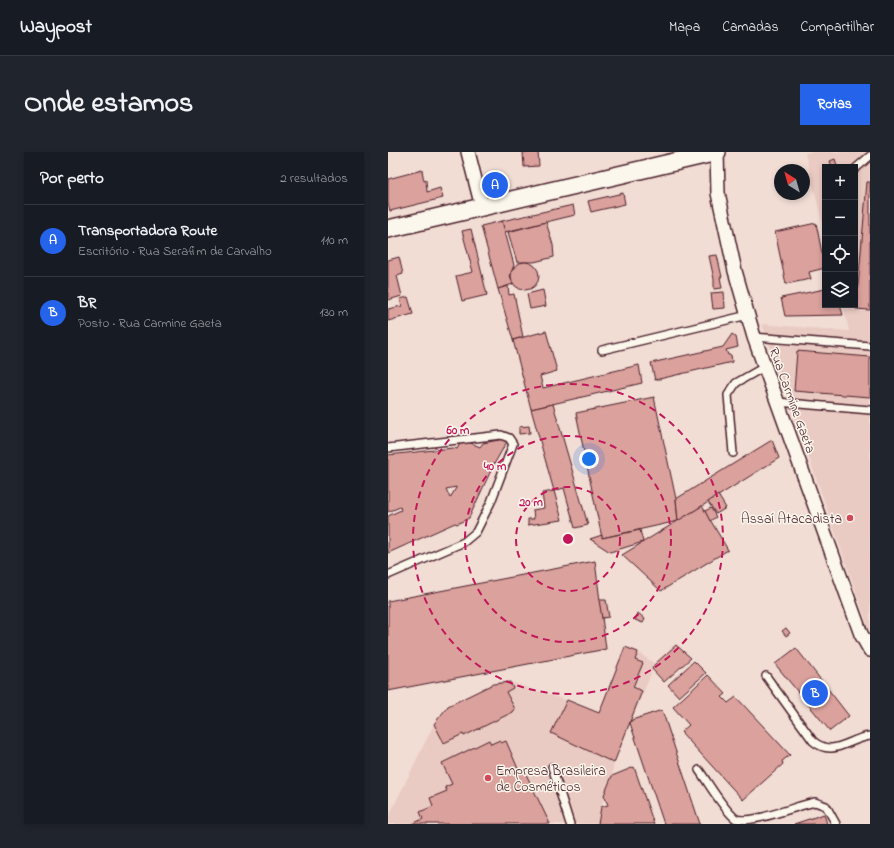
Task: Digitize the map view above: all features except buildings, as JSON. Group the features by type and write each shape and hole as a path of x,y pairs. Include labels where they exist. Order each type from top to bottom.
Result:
{"street":[{"path":"468,152 482,207"},
{"path":"388,229 717,152"},
{"name":"Rua Carmine Gaeta","path":"717,152 718,193 736,271 754,337 861,634 870,650"}],"lane":[{"path":"858,166 870,156"},
{"path":"602,350 748,315"},
{"path":"754,337 870,346"},
{"path":"733,453 728,395 736,383 764,367"},
{"path":"777,402 870,410"},
{"path":"388,448 501,435 509,438 513,444 491,502 476,532 464,542 388,575"},
{"path":"766,676 813,742 820,747 834,748 870,736"},
{"path":"552,767 570,824"},
{"path":"699,770 728,810 735,818 742,822 758,821 815,802 826,806 836,824"}],"shaded area":[{"name":"Assaí Atacadista","path":"870,152 870,632 762,324 849,331 844,308 858,308 858,164 822,164 822,222 810,173 810,164 808,164 805,153"},
{"path":"625,647 638,652 655,664 614,763 612,776 604,795 598,824 388,824 388,818 434,724 448,706 493,684 510,682 566,700 599,713"}],"place":[{"name":"Transportadora Route","path":"495,185"},
{"name":"Assaí Atacadista","path":"850,518"},
{"name":"BR","path":"815,693"},
{"name":"Empresa Brasileira de Cosméticos","path":"488,778"}]}
